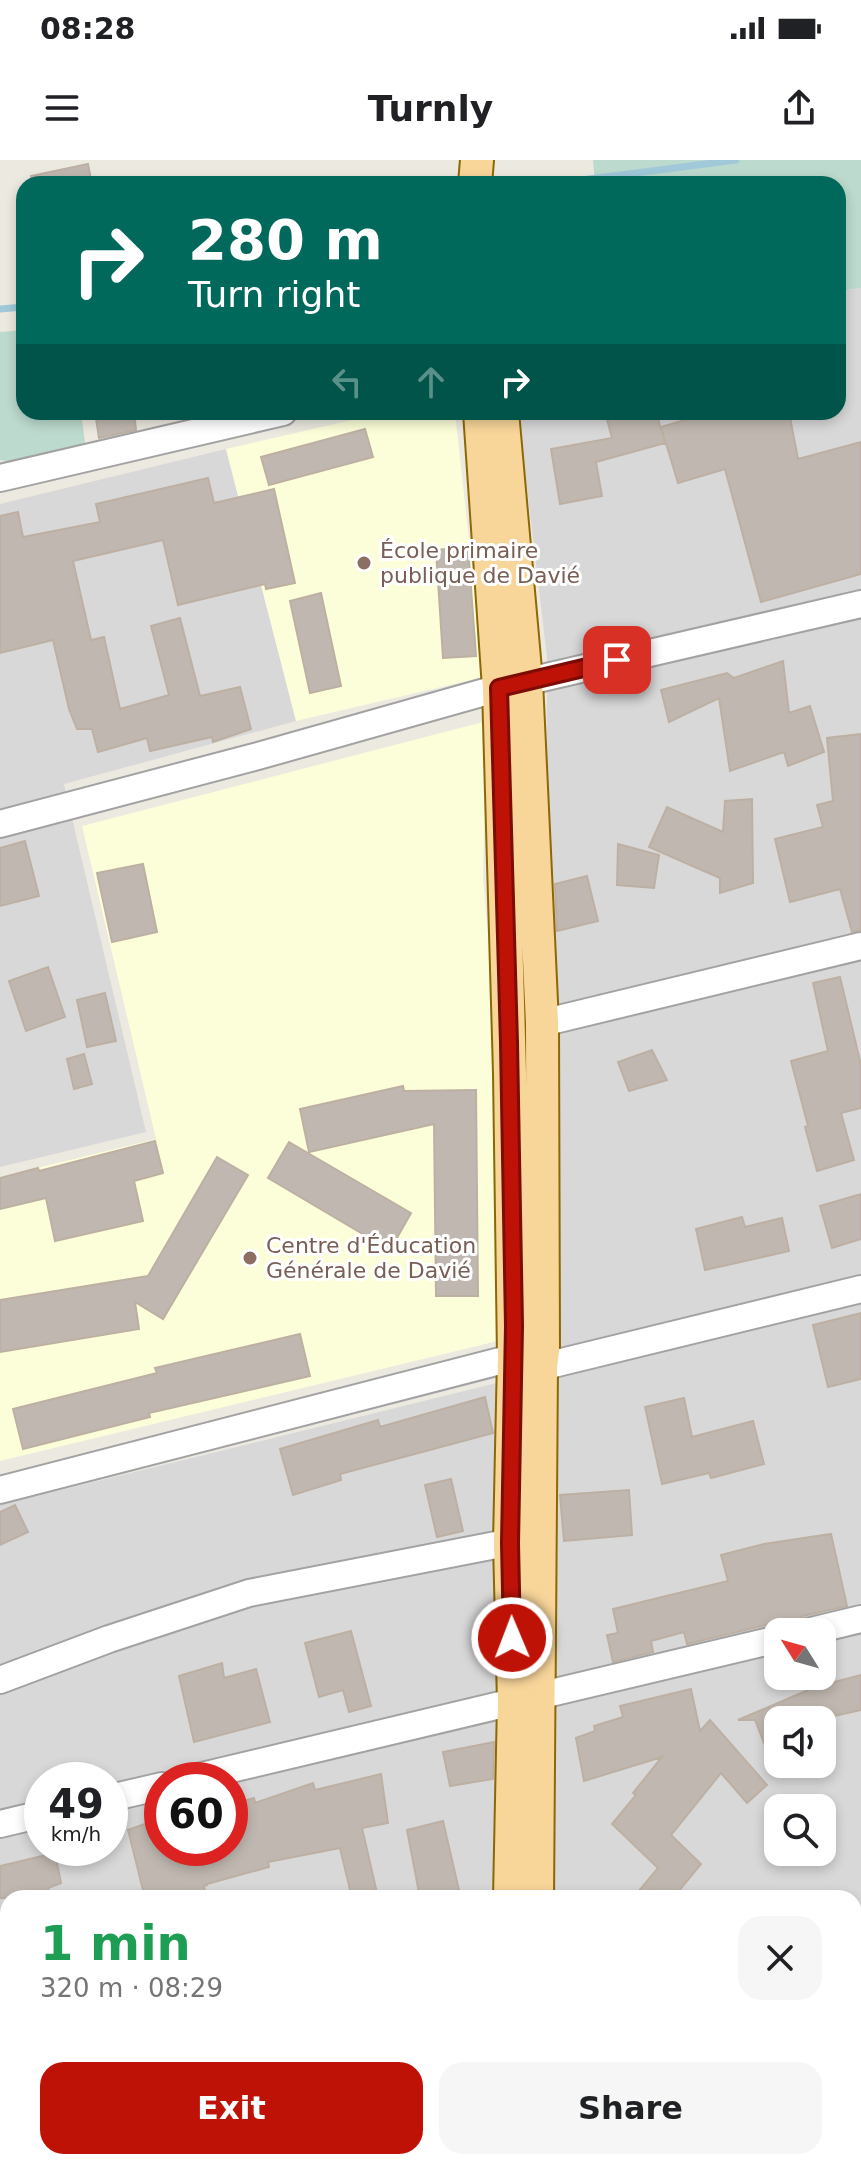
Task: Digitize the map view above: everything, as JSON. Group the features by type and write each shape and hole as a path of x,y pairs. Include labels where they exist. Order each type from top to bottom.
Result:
{"main road":[{"path":"481,420 512,685 542,1023 524,1540 526,1699 537,1890"},
{"path":"502,420 512,685 509,1043 532,1358"},
{"path":"511,1890 526,1699"}],"street":[{"path":"0,478 249,420"},
{"path":"0,824 512,685 861,604"},
{"path":"542,1023 861,946"},
{"path":"0,1490 532,1358 861,1289"},
{"path":"0,1680 109,1639 249,1593 524,1540"},
{"path":"836,1625 861,1619"},
{"path":"248,1765 764,1642"},
{"path":"0,1824 24,1818"}],"shaded area":[{"path":"593,160 861,160 861,288 846,290 846,176 594,176"},
{"path":"861,288 861,1890 543,1890 547,657 519,420 846,420 846,290"},
{"path":"16,331 16,420 82,420 86,450 18,463 0,460 0,332"},
{"name":"École primaire publique de Davié","path":"352,420 456,420 484,677 296,721 226,449"},
{"path":"226,449 296,721 64,784 146,1132 0,1167 0,504"},
{"path":"487,721 483,877 498,1053 502,1340 0,1461 0,1177 156,1139 82,826"},
{"path":"505,1381 499,1890 0,1890 0,1505"}],"building":[{"path":"88,164 90,176 31,176"},
{"path":"96,420 135,420 136,430 99,438"},
{"path":"607,420 658,420 665,443 596,462 602,496 560,504 551,449 612,438"},
{"path":"685,420 791,420 798,459 861,442 861,574 761,602 725,469 678,483 661,427"},
{"path":"365,429 373,457 269,485 261,457"},
{"path":"208,478 214,503 274,489 295,583 266,589 265,584 178,605 163,540 73,561 91,640 104,637 120,709 169,695 151,626 180,618 200,696 240,687 251,729 213,742 212,737 150,751 147,738 98,752 92,729 77,729 69,709 53,640 0,653 0,516 18,512 23,537 100,522 96,504"},
{"path":"468,547 476,656 443,658 436,550"},
{"path":"321,593 341,686 310,693 290,601"},
{"path":"783,661 789,713 810,706 824,752 788,766 784,752 730,771 719,698 669,722 661,690 727,673 734,678"},
{"path":"861,734 861,930 852,932 840,889 790,902 775,839 823,827 817,805 833,801 827,738"},
{"path":"752,799 753,883 720,893 720,878 649,847 667,807 723,832 725,801"},
{"path":"25,841 39,896 0,906 0,848"},
{"path":"618,844 659,855 654,888 617,885"},
{"path":"143,864 157,932 112,942 97,873"},
{"path":"587,876 598,921 557,931 555,884"},
{"path":"48,967 65,1017 26,1031 9,981"},
{"path":"840,977 861,1065 861,1108 841,1113 854,1160 817,1171 791,1061 828,1051 813,983"},
{"path":"105,993 116,1041 87,1047 77,1000"},
{"path":"652,1050 667,1080 629,1091 618,1062"},
{"path":"84,1054 92,1084 74,1089 67,1059"},
{"path":"403,1086 404,1091 476,1090 478,1296 436,1296 434,1124 309,1152 300,1109"},
{"path":"155,1141 163,1173 134,1181 143,1221 55,1241 46,1198 0,1209 0,1178"},
{"path":"289,1142 411,1213 390,1250 268,1178"},
{"path":"217,1157 248,1175 163,1319 135,1302 139,1329 0,1352 0,1300 148,1276"},
{"path":"861,1194 861,1239 832,1248 820,1206"},
{"path":"742,1217 745,1227 782,1218 789,1251 705,1270 696,1229"},
{"path":"861,1313 861,1379 828,1387 813,1325"},
{"path":"300,1334 310,1376 149,1413 150,1417 23,1449 13,1409 157,1373 155,1368"},
{"path":"485,1397 493,1433 340,1474 341,1480 293,1495 280,1449 378,1420 380,1427"},
{"path":"684,1398 692,1437 753,1421 764,1464 711,1478 709,1473 662,1484 645,1407"},
{"path":"451,1479 463,1531 437,1537 425,1485"},
{"path":"629,1490 632,1535 564,1541 560,1495"},
{"path":"15,1505 28,1532 0,1545 0,1512"},
{"path":"831,1534 847,1606 800,1618 764,1618 764,1625 687,1644 684,1632 651,1641 653,1652 613,1662 607,1635 618,1633 613,1609 728,1581 721,1555 764,1544"},
{"path":"351,1631 371,1706 349,1712 343,1690 319,1697 305,1643"},
{"path":"222,1663 224,1678 256,1669 270,1722 194,1742 179,1676"},
{"path":"861,1675 861,1710 836,1716 836,1706 771,1706 808,1690 836,1690 836,1682"},
{"path":"691,1689 700,1731 710,1720 767,1785 747,1803 721,1773 671,1835 701,1864 680,1890 640,1890 658,1868 612,1824 662,1757 584,1781 576,1738 595,1731 594,1726 623,1717 620,1706"},
{"path":"764,1709 764,1743 755,1720 738,1720"},
{"path":"494,1742 493,1779 450,1786 443,1752"},
{"path":"381,1774 388,1823 362,1828 376,1890 350,1890 340,1848 268,1862 269,1867 207,1884 205,1890 143,1890 128,1830 144,1824 144,1866 248,1866 248,1800 254,1798 255,1803 313,1783 315,1790"},
{"path":"443,1821 459,1890 418,1890 407,1830"},
{"path":"24,1860 24,1866 58,1866 61,1883 48,1890 0,1890 0,1866"}],"waterway":[{"path":"613,176 736,160"},
{"path":"0,309 16,308"}],"place":[{"name":"École primaire publique de Davié","path":"364,563"},
{"name":"Centre d'Éducation Générale de Davié","path":"250,1258"}],"route":[{"path":"512,1638 510,1543 514,1326 499,688 617,660"}]}
